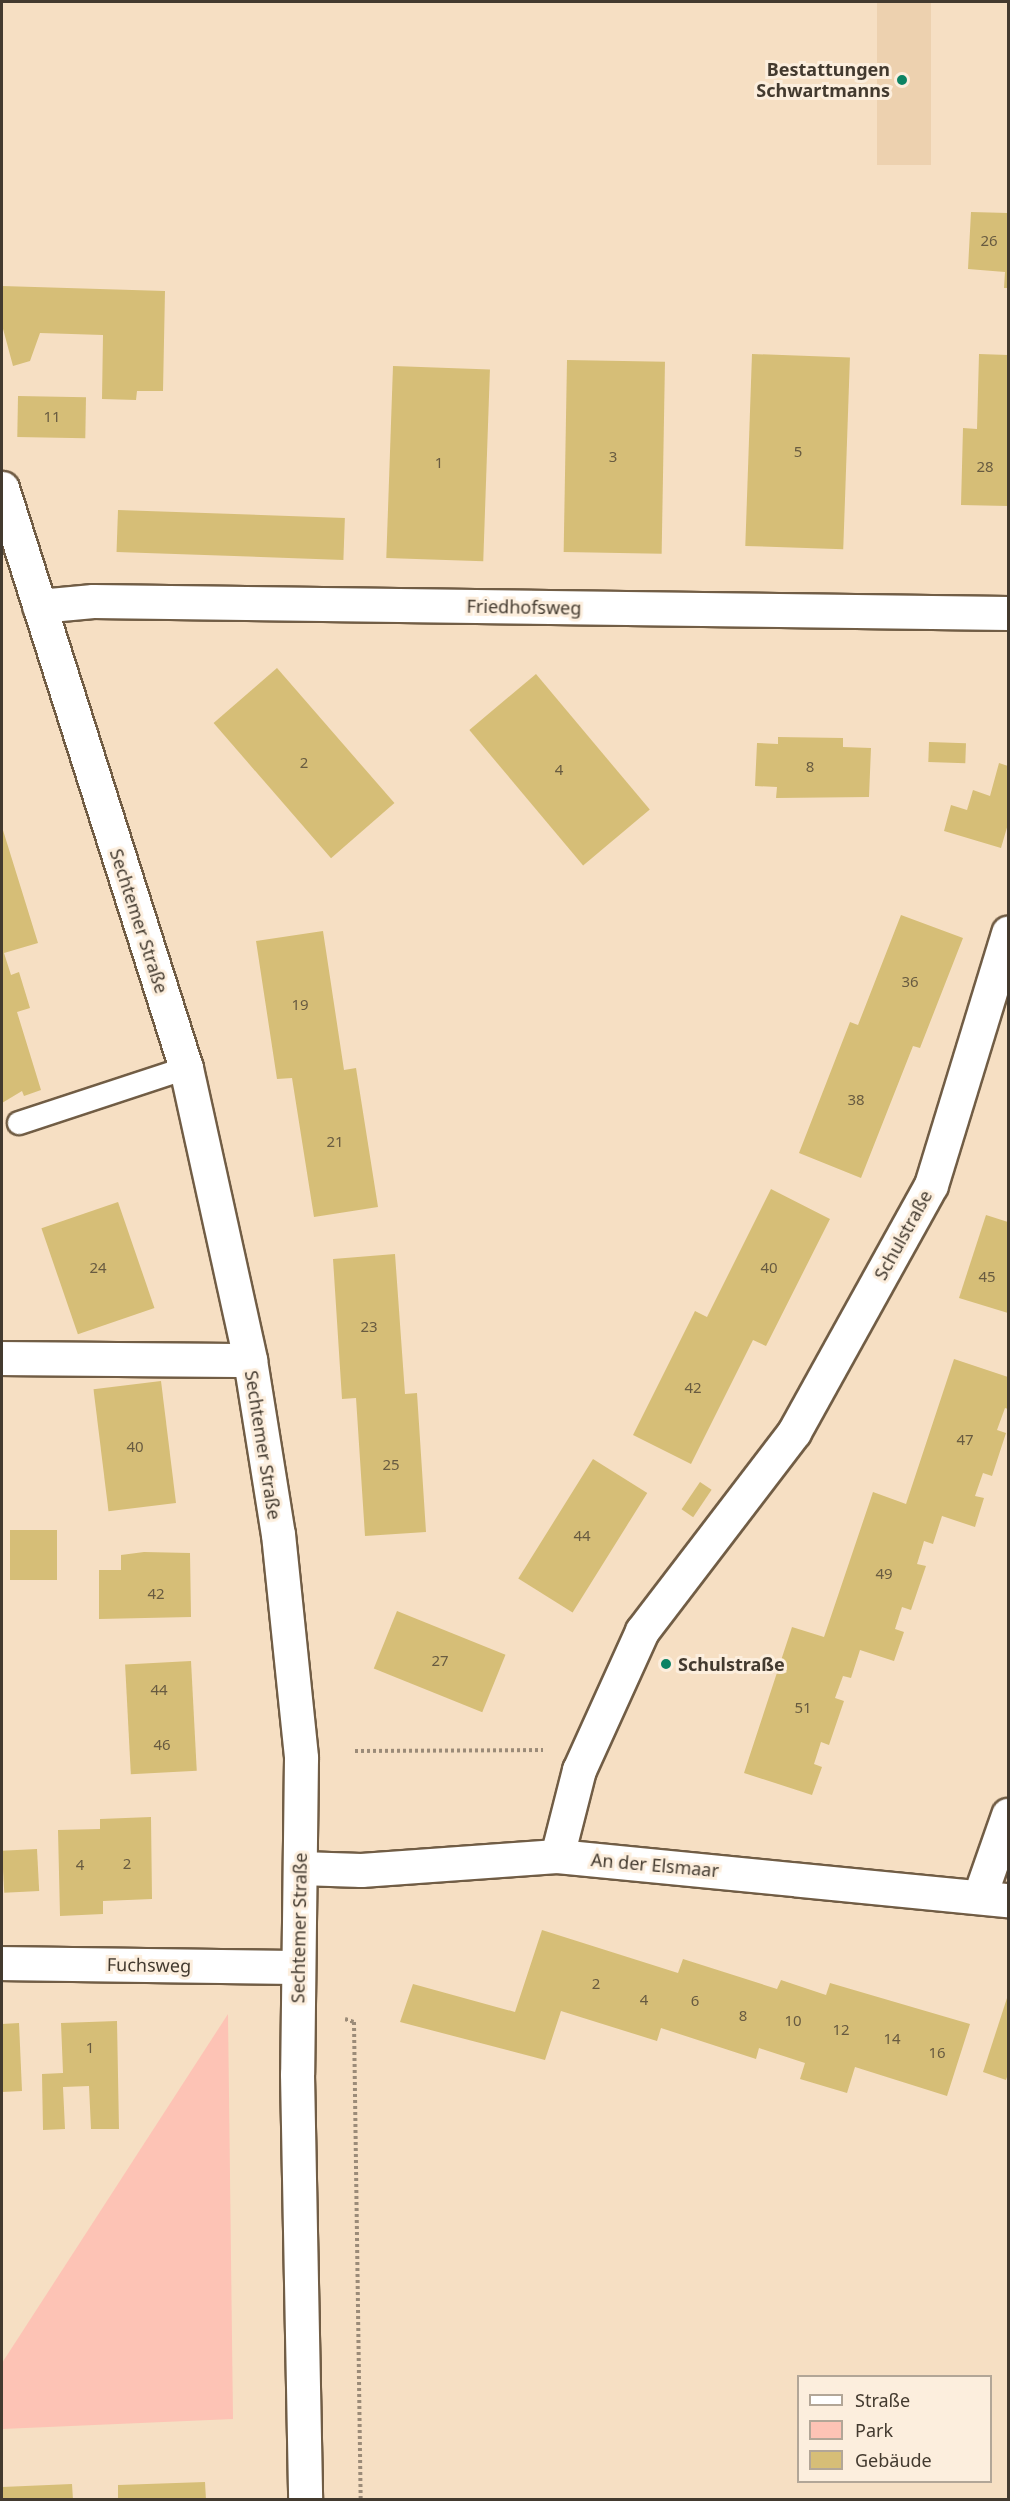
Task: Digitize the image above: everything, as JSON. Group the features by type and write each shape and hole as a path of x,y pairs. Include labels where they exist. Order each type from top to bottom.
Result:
{"street":[{"name":"Sechtemer Straße","path":"2,488 186,1068 250,1360 278,1534 301,1758 297,1967 305,2499"},
{"name":"Friedhofsweg","path":"39,606 93,601 1008,614"},
{"name":"Schulstraße","path":"556,1856 588,1750 642,1632 794,1432 931,1185 1008,933"},
{"name":"Sechtemer Straße","path":"2,1358 250,1360"},
{"path":"994,1898 1008,1815"},
{"name":"An der Elsmaar","path":"300,1868 361,1870 556,1856 994,1898"},
{"name":"Fuchsweg","path":"2,1963 297,1967"}],"lane":[{"path":"19,1123 186,1068"}],"path":[{"path":"355,1750 588,1750"},
{"path":"345,2019 354,2022 361,2499"}],"shaded area":[{"name":"Bestattungen Schwartmanns","path":"877,2 931,2 931,165 877,165"}],"green space":[{"path":"228,2014 233,2419 2,2429 2,2363"}],"building":[{"path":"971,212 1008,213 1008,288 1004,288 1005,272 968,269"},
{"path":"2,286 165,291 163,391 137,391 136,400 102,399 103,335 40,333 30,361 13,366 2,325"},
{"path":"752,354 850,357 843,549 745,546"},
{"path":"979,354 1008,355 1008,506 961,505 963,428 977,429"},
{"path":"567,360 665,362 662,554 564,552"},
{"path":"393,366 490,369 483,561 386,558"},
{"path":"18,396 86,397 85,438 17,437"},
{"path":"118,510 345,518 343,560 117,552"},
{"path":"277,668 394,803 331,858 214,723"},
{"path":"536,674 650,810 583,866 469,730"},
{"path":"778,737 843,738 843,747 871,748 869,797 776,798 777,787 755,786 757,743 778,744"},
{"path":"929,742 966,743 965,763 928,762"},
{"path":"999,763 1008,766 1008,824 1001,848 944,831 951,805 967,810 973,790 990,796"},
{"path":"2,827 38,943 4,953 11,975 19,972 30,1008 17,1012 41,1090 24,1096 22,1091 2,1103"},
{"path":"901,915 963,938 920,1048 913,1046 861,1178 799,1153 850,1022 858,1025"},
{"path":"323,931 344,1070 356,1068 378,1207 314,1217 292,1078 277,1079 256,941"},
{"path":"771,1189 830,1219 766,1346 753,1340 691,1464 633,1435 695,1311 707,1317"},
{"path":"118,1202 154,1308 78,1334 41,1228"},
{"path":"986,1215 1008,1222 1008,1313 959,1298"},
{"path":"395,1254 405,1394 417,1393 426,1532 365,1536 356,1398 342,1399 333,1259"},
{"path":"954,1359 1008,1377 1008,1409 1005,1408 997,1430 1006,1433 992,1476 983,1473 975,1496 984,1498 975,1527 942,1516 933,1544 924,1541 917,1564 926,1566 911,1610 902,1607 895,1629 904,1632 894,1661 860,1650 851,1678 843,1676 835,1698 844,1701 829,1745 821,1742 814,1764 822,1767 812,1795 744,1773 792,1627 824,1637 873,1492 906,1504"},
{"path":"161,1381 176,1503 108,1511 94,1389"},
{"path":"593,1459 647,1493 573,1612 518,1579"},
{"path":"700,1482 712,1490 693,1517 682,1509"},
{"path":"10,1530 57,1530 57,1580 10,1580"},
{"path":"144,1552 190,1553 191,1617 99,1619 99,1570 121,1570 121,1555"},
{"path":"397,1611 505,1655 482,1712 374,1668"},
{"path":"191,1661 197,1771 131,1774 125,1664"},
{"path":"151,1817 152,1899 103,1901 103,1914 60,1916 58,1830 100,1829 100,1819"},
{"path":"37,1849 39,1891 4,1893 2,1851"},
{"path":"542,1930 678,1973 683,1959 777,1989 781,1980 826,1995 830,1983 970,2024 947,2096 855,2067 847,2093 800,2079 805,2063 759,2048 756,2059 661,2028 657,2041 561,2011 545,2060 400,2022 413,1984 515,2012"},
{"path":"1008,1995 1008,2074 1006,2080 983,2072"},
{"path":"117,2021 119,2129 91,2129 89,2086 63,2087 65,2129 43,2130 42,2074 63,2073 61,2023"},
{"path":"19,2023 22,2091 2,2092 2,2024"},
{"path":"205,2482 206,2500 118,2500 118,2485"},
{"path":"72,2484 73,2500 2,2500 2,2487"}],"place":[{"name":"Bestattungen Schwartmanns","path":"902,80"},
{"name":"Schulstraße","path":"666,1664"}]}
